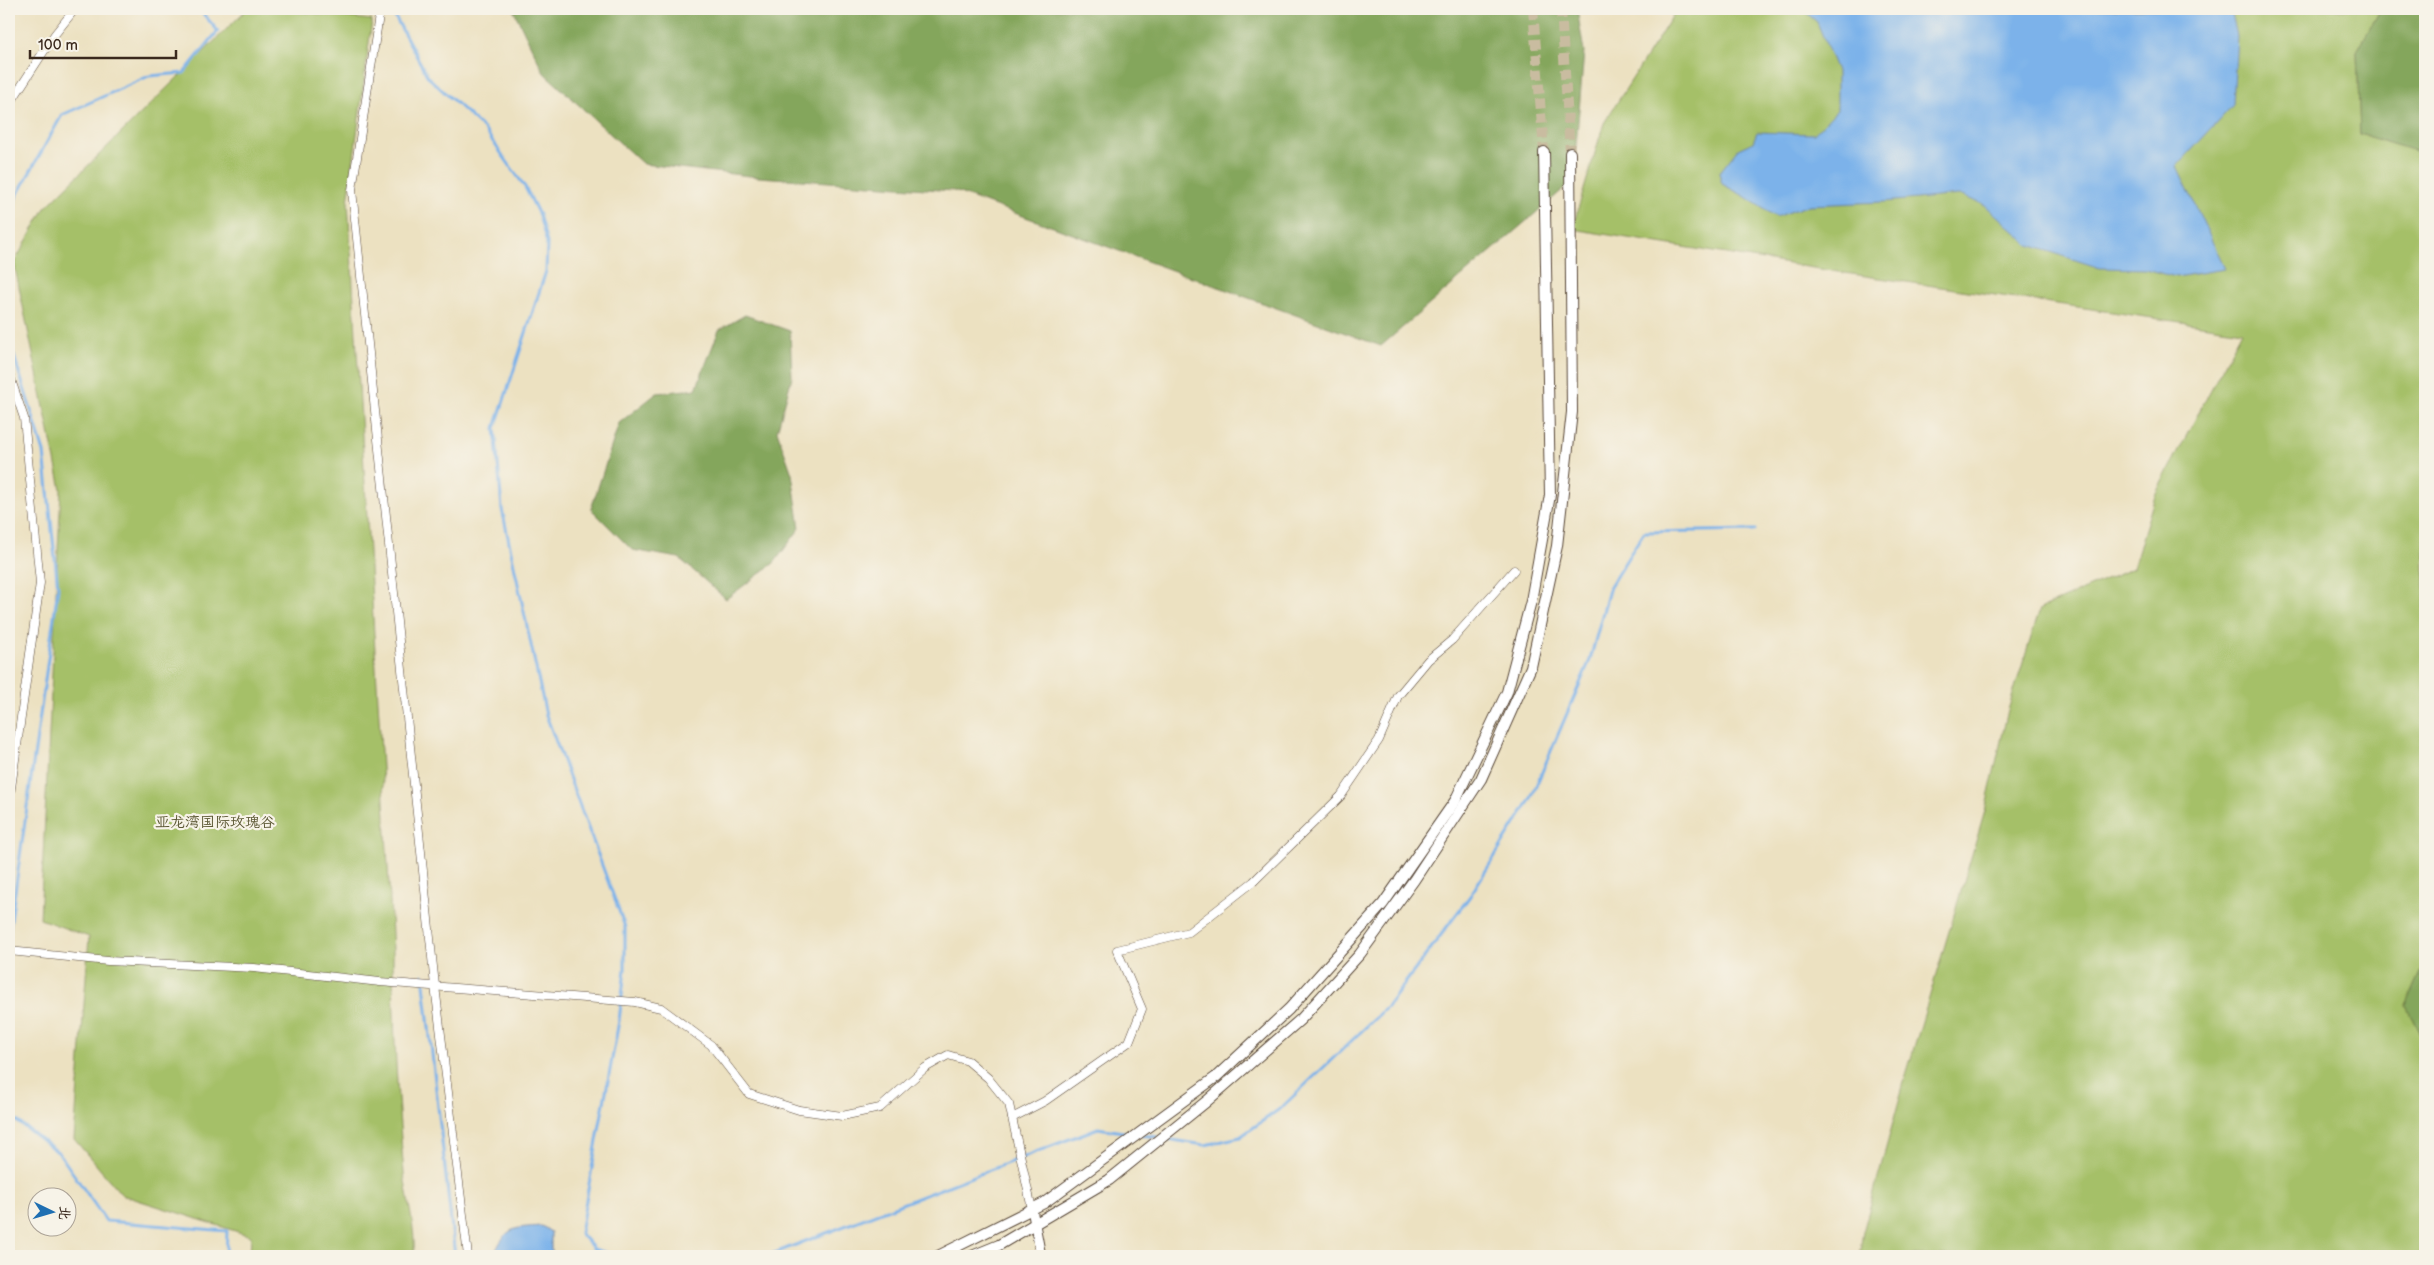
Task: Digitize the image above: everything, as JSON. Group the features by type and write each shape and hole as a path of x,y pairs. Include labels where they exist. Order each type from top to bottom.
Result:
{"main road":[{"path":"938,1256 1044,1203 1216,1077 1309,986 1383,904 1455,801 1507,692 1532,601 1550,495 1544,152"},
{"path":"972,1256 999,1245 1109,1180 1207,1101 1301,1019 1360,954 1393,909 1481,779 1531,667 1557,546 1572,412 1570,153"},
{"path":"1309,986 1303,996 1305,1004 1310,1005 1323,995"},
{"path":"1271,1025 1282,1022 1288,1024 1280,1038"}],"street":[{"path":"9,105 55,34 75,9"},
{"path":"380,9 352,190 436,986 468,1256"},
{"path":"9,374 24,418 40,583 9,802"},
{"path":"1012,1118 1045,1101 1129,1042 1142,1009 1117,950 1189,932 1253,882 1341,796 1379,740 1398,696 1428,660 1452,640 1514,570"},
{"path":"9,951 108,961 254,968 436,986 635,1002 661,1008 711,1045 749,1094 799,1110 842,1116 880,1108 925,1068 948,1054 968,1061 988,1078 1009,1104 1041,1256"}],"green space":[{"name":"亚龙湾国际玫瑰谷","path":"247,9 275,9 372,20 348,202 393,950 397,1089 404,1173 413,1225 414,1256 250,1256 251,1236 122,1195 74,1139 89,937 40,919 61,489 14,263 45,208"},
{"path":"513,9 1577,9 1584,52 1573,181 1381,346 954,191 759,177 643,164 544,73"},
{"path":"1677,9 2381,9 2357,51 2360,134 2425,154 2425,964 2406,1006 2425,1044 2425,1256 1859,1256 1863,1232 1906,1075 1985,811 2008,710 2040,609 2133,568 2156,493 2242,331 1838,272 1572,229 1604,123"},
{"path":"2381,9 2425,9 2425,154 2360,134 2357,51"},
{"path":"745,315 790,331 792,377 777,431 792,474 800,528 774,563 726,599 679,558 632,550 591,509 619,423 657,393 696,389 719,330"},
{"path":"2425,964 2425,1044 2406,1006"}],"water":[{"path":"1802,9 2231,9 2237,36 2233,105 2177,166 2225,269 2176,277 2145,269 2100,268 2029,245 1985,205 1959,195 1884,202 1809,205 1776,217 1722,184 1719,173 1738,149 1753,142 1757,132 1814,134 1837,110 1837,71 1817,22"},
{"path":"542,1226 551,1232 551,1256 493,1256 506,1234 523,1227"}],"waterway":[{"path":"9,225 16,197 62,115 149,76 184,73 218,31 199,9"},
{"path":"386,9 393,13 428,77 484,129 525,187 539,215 547,243 546,271 495,428 502,509 546,715 625,927 625,969 619,1021 580,1233 594,1249 616,1256"},
{"path":"9,340 44,452 58,588 9,934"},
{"path":"1166,1139 1205,1145 1240,1137 1281,1108 1388,1006 1470,896 1530,800 1590,660 1610,586 1644,532 1755,530"},
{"path":"423,975 455,1256"},
{"path":"9,1115 59,1153 106,1221 227,1231 226,1256"},
{"path":"767,1256 1098,1128 1135,1134"},
{"path":"1141,1135 1157,1137"}],"tunnel":[{"path":"1533,9 1544,152"},
{"path":"1561,9 1570,153"}]}
